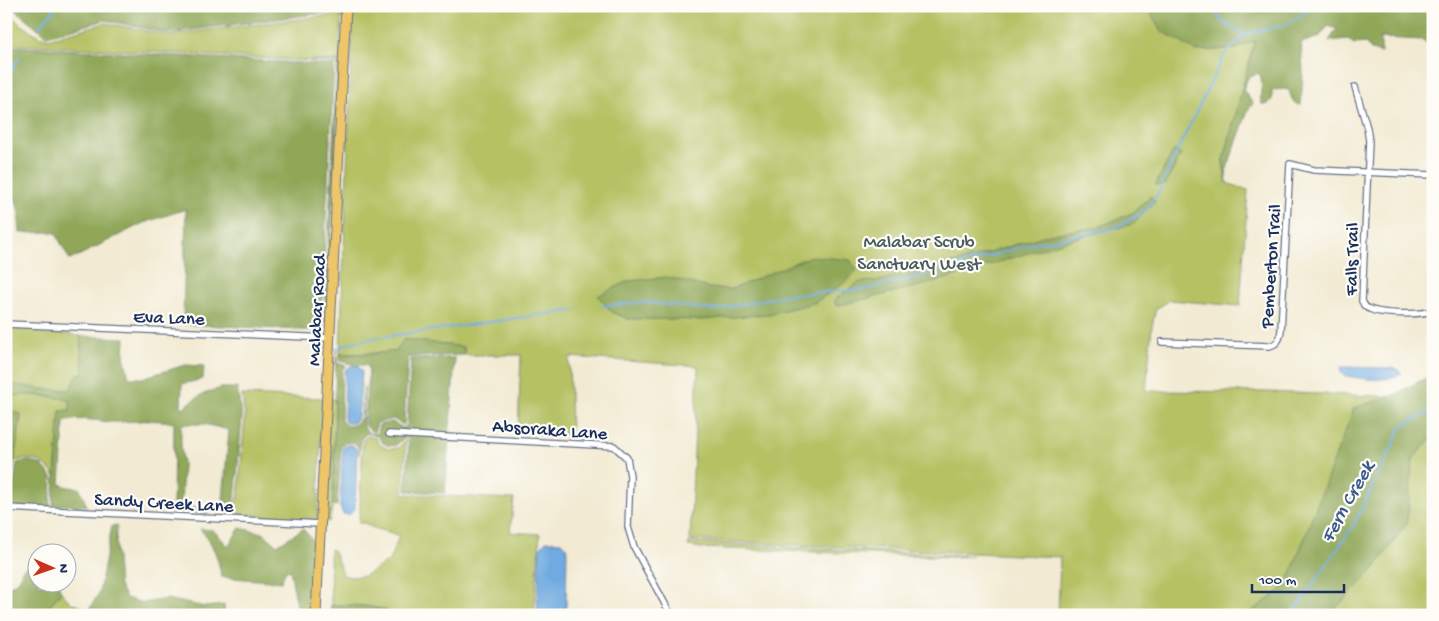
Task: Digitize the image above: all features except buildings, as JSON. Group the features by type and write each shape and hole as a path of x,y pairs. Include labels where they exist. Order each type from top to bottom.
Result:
{"main road":[{"name":"Malabar Road","path":"316,615 346,6"}],"street":[{"path":"1354,87 1367,128 1369,141 1368,172 1433,175"},
{"name":"Pemberton Trail","path":"1162,342 1269,346 1278,342 1281,330 1290,164 1314,170 1368,172"},
{"name":"Falls Trail","path":"1368,172 1361,296 1363,304 1370,310 1376,311 1424,314 1433,310"},
{"name":"Eva Lane","path":"6,324 330,338"},
{"name":"Absoraka Lane","path":"389,434 614,446 628,458 630,476 628,527 634,547 671,615"},
{"name":"Sandy Creek Lane","path":"6,508 320,524"}],"green space":[{"path":"332,6 331,12 167,33 105,20 47,36 13,8 6,7"},
{"path":"335,6 342,6 340,61 6,44 6,10 19,23 39,36 48,39 105,23 168,35 332,15"},
{"name":"Malabar Scrub Sanctuary West","path":"353,6 1064,6 1261,16 1223,163 1227,183 1248,190 1240,306 1170,300 1156,309 1152,326 1146,391 1267,392 1433,398 1433,615 1058,615 1060,557 690,540 698,366 569,357 571,434 518,432 521,355 464,355 464,348 340,354"},
{"path":"1433,6 1433,45 1429,45 1423,40 1381,38 1381,53 1371,50 1366,43 1354,44 1348,39 1329,41 1337,29 1328,26 1319,37 1301,43 1303,72 1301,105 1294,102 1289,90 1284,89 1272,90 1272,100 1267,105 1262,104 1260,96 1262,82 1259,73 1249,76 1243,89 1253,104 1249,108 1226,171 1227,183 1223,163 1255,40 1236,49 1196,51 1160,30 1149,11 1075,7"},
{"path":"6,46 334,65 320,331 183,324 186,209 143,223 70,260 55,232 20,233 18,207 6,169"},
{"path":"311,61 340,61 328,300 324,322 337,66 334,63"},
{"path":"1174,150 1181,155 1165,185 1155,185"},
{"path":"1151,196 1155,202 1133,224 1069,240 936,282 836,306 834,300 859,282 877,281 969,259 1050,234 1098,227 1132,213"},
{"path":"811,256 850,260 857,270 842,285 814,303 769,314 701,320 628,319 612,312 598,296 628,281 667,277 709,288 732,289"},
{"path":"6,329 30,329 80,336 83,373 78,374 70,390 40,389 6,383"},
{"path":"80,336 125,338 124,356 129,378 142,378 185,365 204,366 203,379 182,384 181,409 201,395 221,388 237,388 242,417 235,499 231,505 223,500 229,430 204,424 181,424 183,464 181,505 208,510 207,514 173,511 174,423 159,421 115,422 83,419 64,422 60,484 79,488 87,506 53,505 60,411 70,410 70,401 55,397 6,396 6,383 40,389 70,390 78,374 83,373"},
{"path":"404,339 464,347 464,355 408,357 404,425 393,419 377,423 374,432 365,425 369,373 367,365 356,365 339,361 340,354 370,354 396,351"},
{"path":"336,351 337,363 346,366 342,370 341,420 346,426 355,425 361,418 364,387 363,426 368,433 375,434 379,425 392,422 403,428 407,426 411,359 455,358 445,493 406,491 409,439 405,438 396,445 389,446 382,442 378,436 367,433 361,439 359,455 359,448 354,442 345,443 341,447 337,506 333,505"},
{"path":"1433,374 1433,436 1413,459 1407,523 1374,569 1329,615 1247,615 1286,586 1354,408 1392,396"},
{"path":"19,394 71,400 71,410 60,411 55,476 46,466 38,461 27,459 14,461 21,414 6,410 6,396"},
{"path":"242,395 323,398 317,521 229,513 229,506 233,506 238,499 245,417"},
{"path":"330,399 335,399 333,505 329,522 324,521"},
{"path":"6,410 21,414 9,499 6,499"},
{"path":"367,436 376,438 379,444 388,449 398,448 406,440 403,494 514,499 510,532 540,534 534,615 395,615 373,607 331,605 330,549 334,551 343,575 351,577 364,576 389,561 399,536 373,528 365,523 359,523 363,440"},
{"path":"29,461 42,465 52,477 50,506 52,508 6,509 6,501 12,499 17,463"},
{"path":"117,525 116,544 119,586 126,598 143,603 167,599 205,607 224,605 225,615 86,615 99,593 112,526"},
{"path":"240,528 263,533 277,545 303,529 312,539 310,612 307,615 299,615 290,570 285,571 281,582 221,577 215,551 200,529 213,530 228,546"},
{"path":"689,542 973,556 950,557 702,548 688,546"},
{"path":"28,565 28,594 59,594 51,604 48,615 6,615 6,587 20,579 22,570"},
{"path":"59,594 63,594 71,603 88,609 82,615 48,615 51,604"},
{"path":"331,605 373,607 395,615 330,615"}],"water":[{"path":"351,366 358,366 362,372 358,417 354,423 346,423 344,419 345,370"},
{"path":"1341,367 1392,368 1402,373 1389,378 1365,379 1343,375"},
{"path":"347,445 353,445 357,449 355,509 349,515 343,514 340,507 343,448"},
{"path":"546,541 561,542 567,547 566,615 537,615 540,547"}],"waterway":[{"path":"39,27 57,6"},
{"path":"1209,6 1226,25 1245,34"},
{"path":"602,306 643,302 714,310 787,295 866,289 902,281 1035,243 1113,229 1146,211 1160,190 1225,54 1245,34 1286,25 1315,6"},
{"path":"6,80 19,58"},
{"path":"335,349 346,344 368,339 575,310"},
{"path":"318,345 324,346"},
{"name":"Fern Creek","path":"1290,615 1353,526 1402,426 1433,410"}]}
